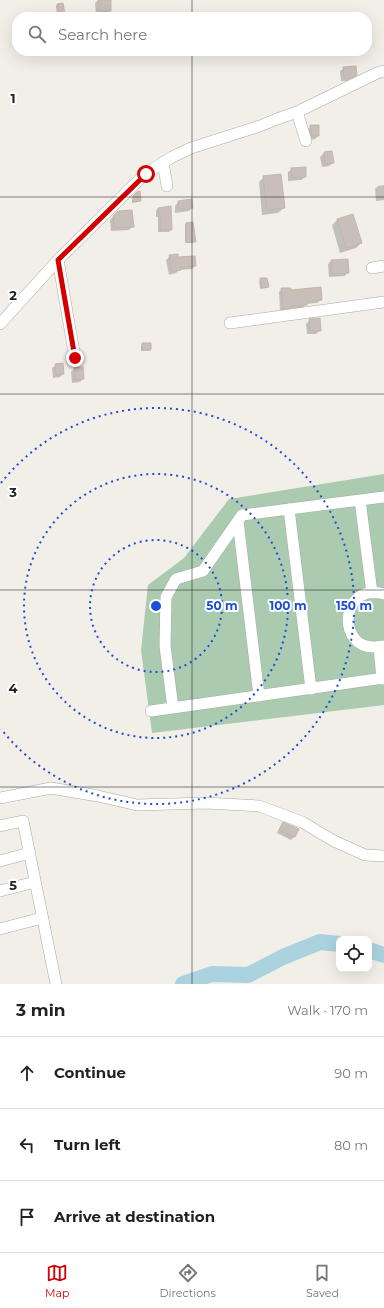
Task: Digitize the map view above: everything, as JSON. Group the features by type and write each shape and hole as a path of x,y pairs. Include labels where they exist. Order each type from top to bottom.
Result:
{"street":[{"path":"0,324 58,260 146,174 164,162 191,148 298,112 377,73 384,71"},
{"path":"298,112 306,141"},
{"path":"164,162 168,186"},
{"path":"58,260 75,358"},
{"path":"372,268 384,266"},
{"path":"230,323 384,302"},
{"path":"173,708 165,646 166,597 176,579 203,572 242,515 384,497"},
{"path":"360,500 372,593"},
{"path":"289,509 311,689"},
{"path":"238,520 260,696"},
{"path":"151,711 383,679 382,646 373,648 362,644 353,637 348,627 348,615 358,598 377,592 384,594"},
{"path":"0,798 51,788 98,796 137,805 206,803 259,806 302,822 334,842 365,855 384,856"},
{"path":"0,826 23,821 56,984"},
{"path":"0,861 30,854"},
{"path":"0,891 35,882"},
{"path":"0,929 42,918"}],"green space":[{"path":"384,474 384,705 152,733 141,650 148,585 184,558 229,499"}],"building":[{"path":"99,0 111,0 111,11 99,12"},
{"path":"63,3 65,12 58,12 57,4"},
{"path":"356,66 357,75 352,78 344,78 343,67"},
{"path":"310,125 319,125 319,136 312,136"},
{"path":"332,151 334,163 325,164 324,152"},
{"path":"306,167 306,177 292,178 291,168"},
{"path":"281,174 285,208 267,210 263,176"},
{"path":"140,191 141,201 133,202 133,196"},
{"path":"192,199 193,208 179,210 178,201"},
{"path":"171,206 172,230 160,230 160,215 158,208"},
{"path":"132,210 134,227 114,228 113,216 118,211"},
{"path":"353,214 362,243 346,248 337,219"},
{"path":"193,222 196,242 186,242 186,223"},
{"path":"178,254 178,257 195,256 196,266 180,267 181,270 172,272 169,255"},
{"path":"348,259 349,273 332,274 331,260"},
{"path":"260,278 267,278 269,287 262,288"},
{"path":"321,287 322,300 307,301 307,305 290,306 291,308 283,309 281,288 291,288 291,290"},
{"path":"320,318 321,331 310,331 309,319"},
{"path":"142,343 151,343 151,350 142,350"},
{"path":"63,363 64,374 56,375 55,364"},
{"path":"83,367 84,379 75,380 74,368"},
{"path":"283,822 299,829 295,837 279,830"}],"waterway":[{"path":"183,984 212,974 248,975 283,957 320,942 336,944"},
{"path":"372,951 384,955"}],"route":[{"path":"75,358 58,260 146,174"}]}
